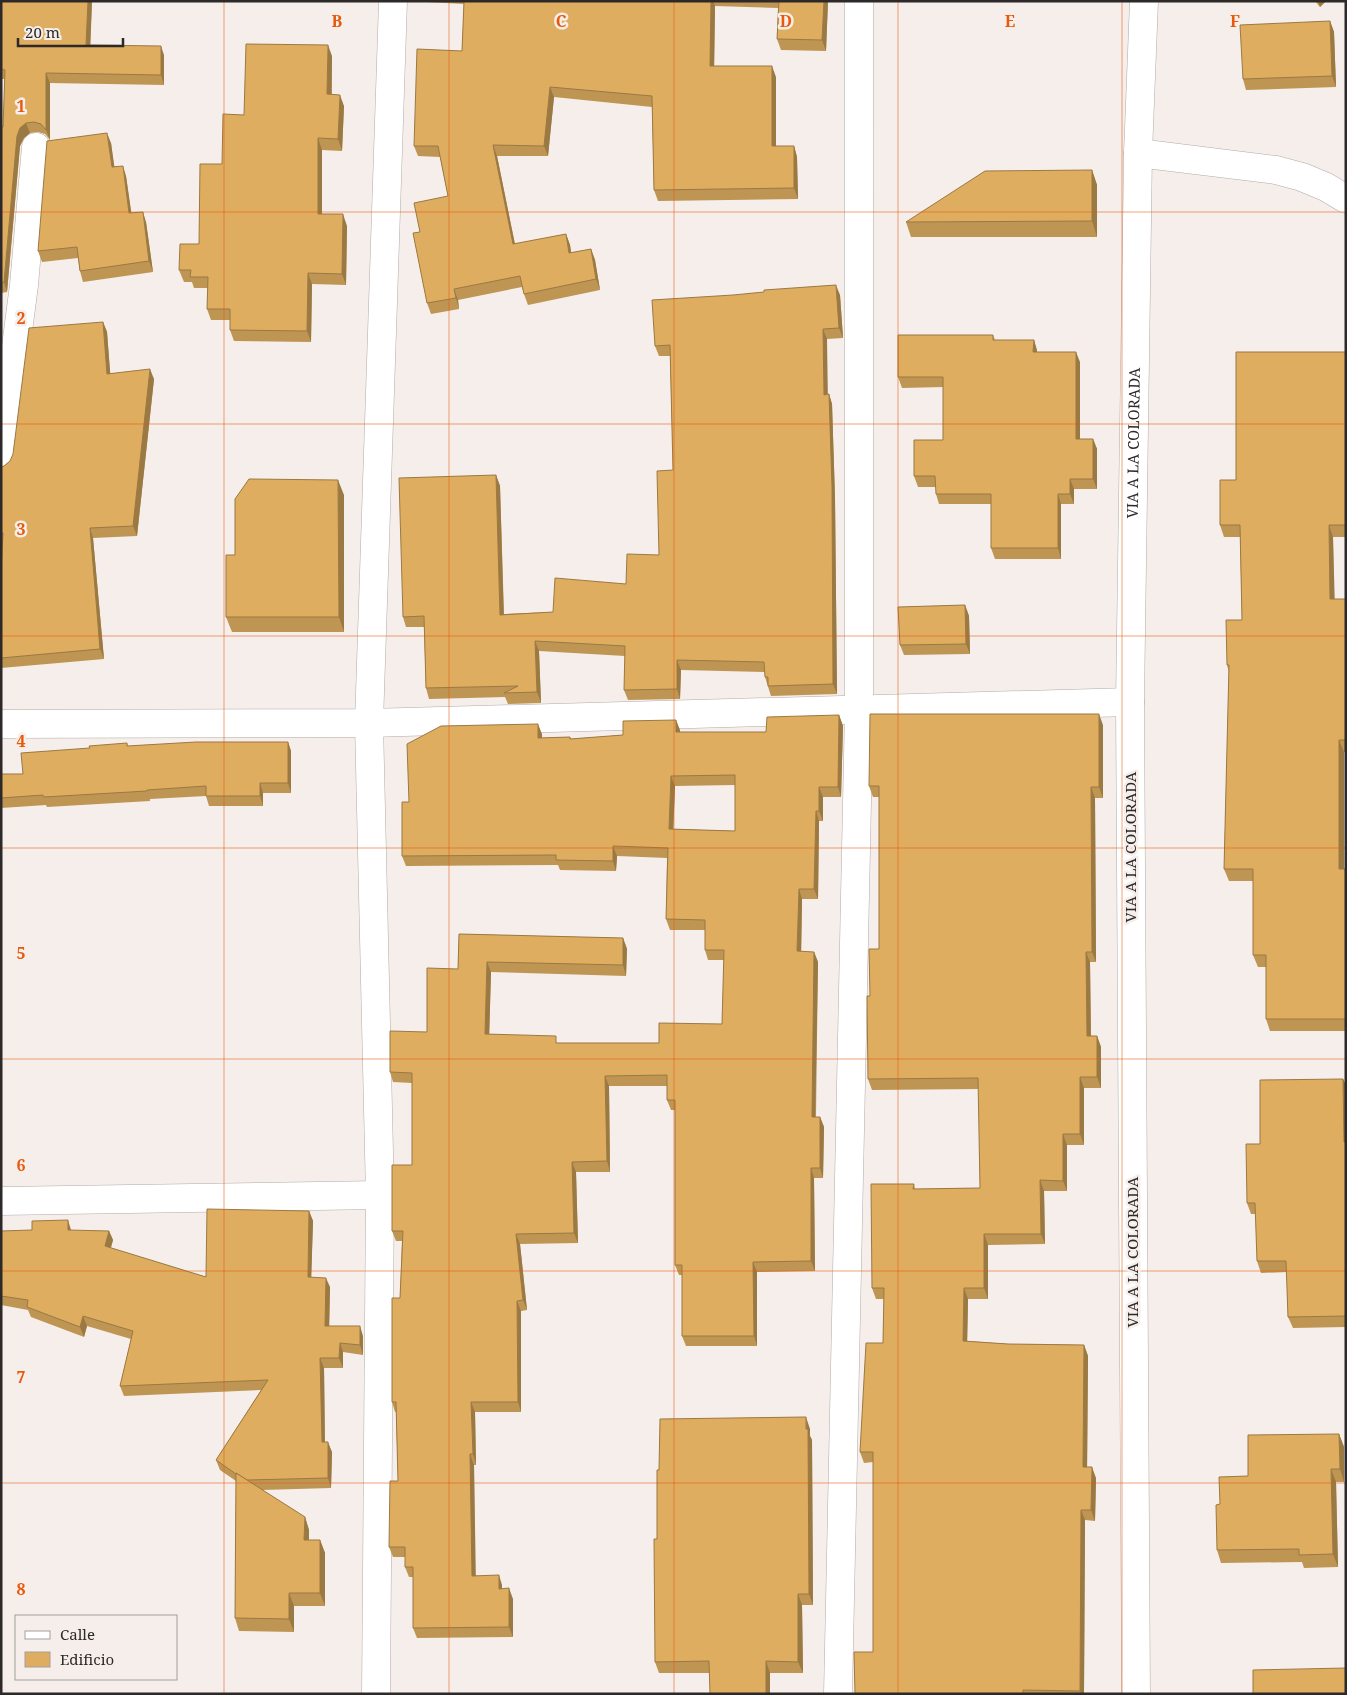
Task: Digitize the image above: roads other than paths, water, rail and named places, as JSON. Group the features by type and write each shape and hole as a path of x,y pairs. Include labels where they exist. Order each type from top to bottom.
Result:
{"street":[{"path":"376,1694 380,1194 369,723 393,1"},
{"path":"838,1694 859,709 859,1"},
{"name":"VIA A LA COLORADA","path":"1136,1694 1130,702 1138,153 1144,1"},
{"path":"1,462 24,285 36,147"},
{"path":"1138,153 1276,170 1302,177 1326,187 1346,200"},
{"path":"1,724 369,723 1130,702"},
{"path":"1,1201 380,1194"}]}
